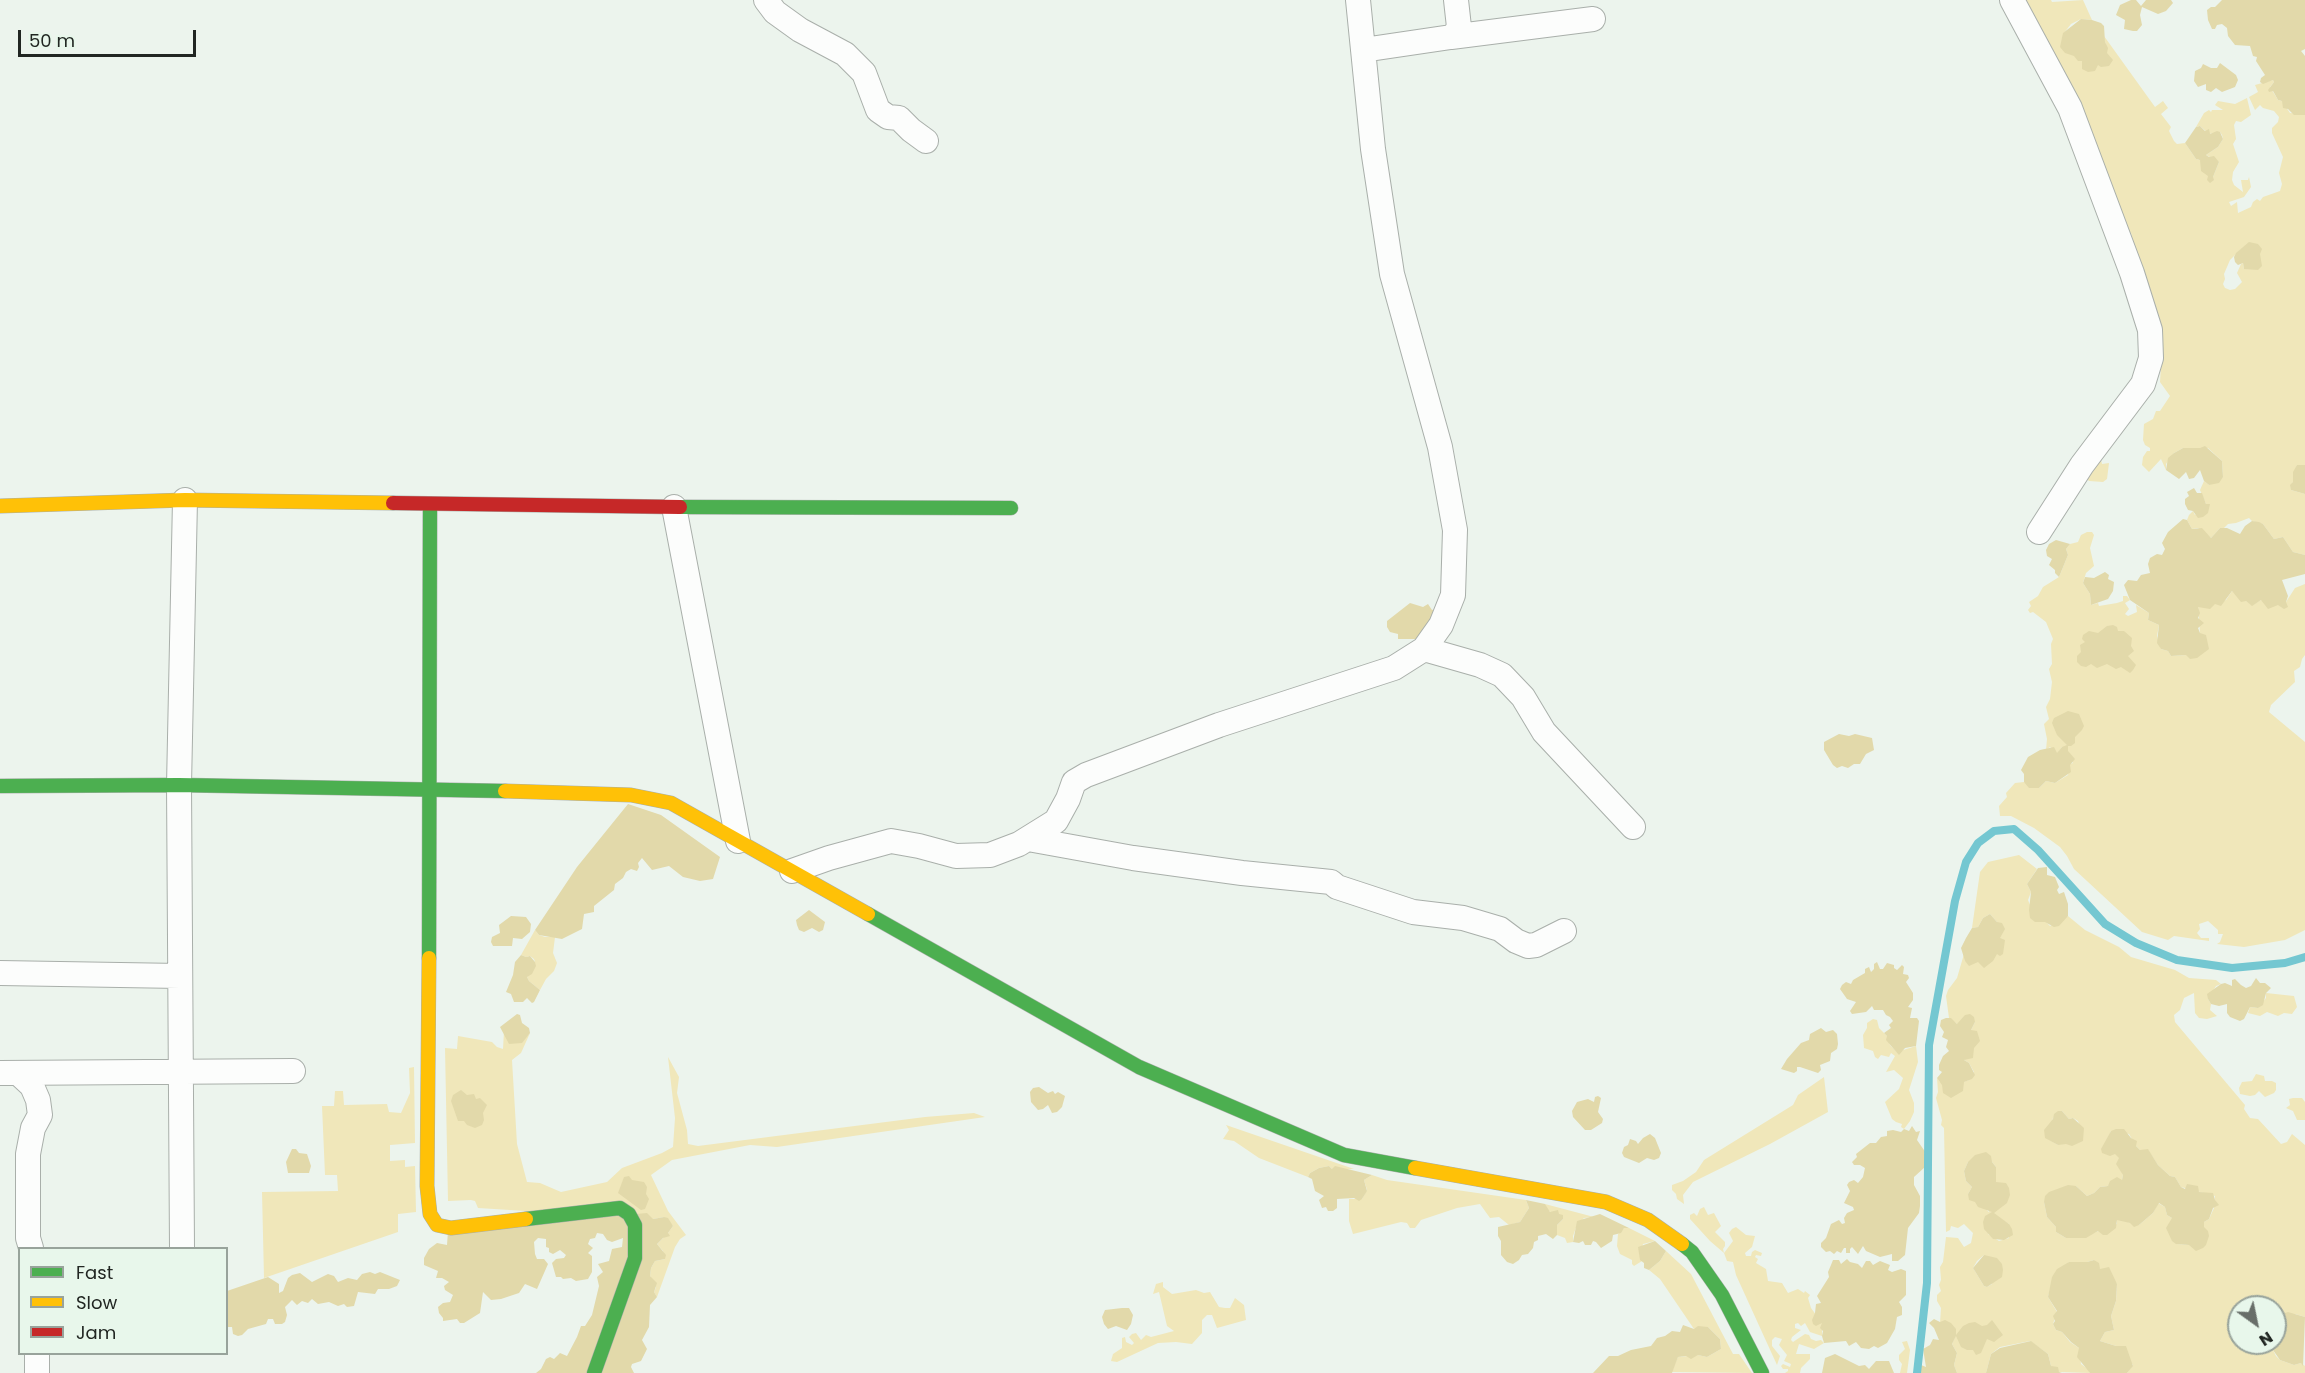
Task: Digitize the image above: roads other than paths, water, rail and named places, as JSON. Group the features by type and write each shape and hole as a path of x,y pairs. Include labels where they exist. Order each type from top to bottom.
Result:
{"street":[{"path":"766,0 775,12 800,30 845,54 864,73 878,110 888,117 899,118 910,130 926,141"},
{"path":"792,871 891,841 956,856 990,855 1019,844 1056,821 1074,782 1086,775 1219,725 1394,668 1424,649 1441,625 1453,595 1455,530 1440,447 1392,274 1374,149 1358,0"},
{"path":"1456,0 1461,33"},
{"path":"2012,0 2070,108 2132,273 2150,330 2151,358 2143,384 2082,465 2039,532"},
{"path":"1363,50 1461,33 1593,19"},
{"path":"182,1247 179,785 185,500"},
{"path":"0,506 185,500 674,507 1011,508"},
{"path":"430,504 431,789 427,1174 430,1214 437,1225 451,1228 604,1209 620,1208 629,1214 635,1225 635,1258 594,1373"},
{"path":"674,507 738,841"},
{"path":"1424,649 1480,665 1502,675 1523,697 1544,732 1632,827"},
{"path":"0,786 179,785 431,789 632,795 671,803 1139,1067 1344,1155 1605,1202 1648,1220 1671,1234 1692,1252 1722,1294 1762,1373"},
{"path":"1028,839 1133,858 1331,882 1337,887 1413,912 1463,918 1500,929 1516,941 1528,946 1536,945 1564,931"},
{"path":"0,973 180,976"},
{"path":"9,1073 293,1071"},
{"path":"9,1073 32,1086 38,1100 40,1115 33,1128 28,1154 28,1238 31,1247"},
{"path":"37,1355 37,1373"}],"waterway":[{"path":"1917,1373 1927,1283 1929,1045 1955,901 1966,862 1978,843 1994,831 2014,829 2038,850 2105,924 2136,943 2177,960 2232,968 2285,963 2305,957"}]}
